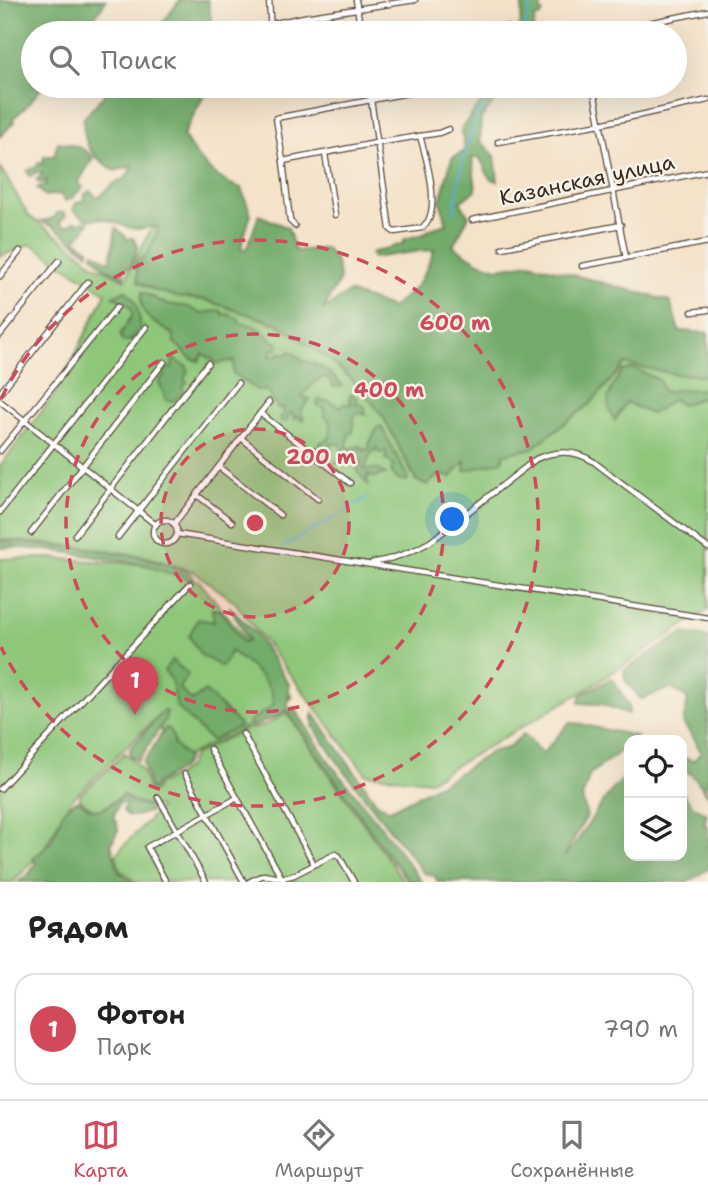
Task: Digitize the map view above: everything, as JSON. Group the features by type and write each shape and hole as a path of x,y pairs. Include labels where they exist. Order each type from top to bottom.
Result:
{"street":[{"path":"270,0 271,21"},
{"path":"356,0 359,21"},
{"path":"288,21 415,0"},
{"path":"658,21 708,11"},
{"path":"295,226 290,221 276,118 377,98"},
{"path":"595,98 626,258"},
{"path":"371,99 390,229 394,232 422,228 429,220 431,187 420,136"},
{"path":"498,142 600,124 708,100"},
{"path":"283,161 439,133 449,128"},
{"path":"325,154 335,215"},
{"name":"Казанская улица","path":"472,220 708,171"},
{"path":"502,248 621,225"},
{"path":"582,265 708,242"},
{"path":"0,276 20,251"},
{"path":"0,335 59,261"},
{"path":"0,393 88,282"},
{"path":"0,451 117,307"},
{"path":"692,312 708,310"},
{"path":"0,512 146,327"},
{"path":"31,533 164,362"},
{"path":"75,535 208,363"},
{"path":"118,537 238,383"},
{"path":"0,401 156,525"},
{"path":"174,524 269,402"},
{"path":"260,413 350,483"},
{"path":"241,438 318,499"},
{"path":"369,564 415,551 536,459 570,452 584,455 708,548"},
{"path":"219,467 280,515"},
{"path":"197,495 232,522"},
{"path":"162,521 174,524 177,534 171,542 161,543 154,536 154,528 162,521"},
{"path":"177,534 708,618"},
{"path":"0,789 190,584"},
{"path":"243,734 314,864"},
{"path":"210,749 283,880"},
{"path":"184,774 247,882 263,875 283,880 335,854 340,856 354,882"},
{"path":"158,797 206,882"},
{"path":"166,882 147,847 237,799"}],"green space":[{"path":"0,0 106,0 92,21 21,21 21,98 33,98 13,118 14,122 0,137"},
{"path":"180,0 208,0 211,21 164,21"},
{"path":"523,0 543,0 541,16 535,18 535,21 521,21"},
{"path":"101,98 202,98 183,135 214,174 241,188 251,214 241,247 246,250 259,215 288,228 295,251 325,248 335,259 340,279 323,310 349,292 393,308 415,288 434,250 373,258 371,253 402,244 405,239 447,224 440,201 452,158 465,151 461,129 484,98 495,101 481,118 480,141 495,156 498,181 490,179 480,158 472,158 476,190 460,202 469,216 453,246 479,262 497,268 530,263 670,301 679,331 708,333 708,376 675,374 625,364 590,404 532,448 504,454 502,461 465,471 465,461 451,477 438,477 428,485 417,481 384,418 360,387 330,360 278,324 205,300 157,291 138,282 136,263 148,253 158,230 156,226 138,229 107,220 88,220 73,210 76,203 84,200 85,194 90,191 98,198 116,182 126,178 132,166 115,171 95,156 85,138 83,119"},
{"path":"58,142 86,151 93,158 78,183 83,187 65,201 60,194 45,196 37,188 45,185 47,180 40,183 36,180 43,174 37,172 30,176 27,171 38,163 43,164 44,156 54,156"},
{"path":"0,167 29,216 93,264 125,280 155,226 158,230 138,282 157,291 205,300 278,324 330,360 360,387 384,418 416,481 451,476 465,461 465,470 503,454 532,448 590,404 625,363 675,374 708,376 708,610 587,689 429,781 366,774 234,601 193,571 144,556 0,539 0,466 56,393 106,293 31,244 0,256"},
{"path":"64,212 66,216 59,222 66,227 76,221 78,224 82,221 89,223 76,240 90,250 88,253 56,228 41,221"},
{"path":"116,228 127,239 133,238 138,246 130,267 124,269 124,278 104,267 93,255 94,252 110,262"},
{"path":"125,290 135,302 141,328 130,341 123,341 120,335 133,314 130,306 113,296"},
{"path":"142,292 166,304 189,307 201,314 222,311 223,315 228,314 239,319 240,324 256,327 278,344 278,349 275,348 270,355 275,357 279,353 288,354 290,351 301,358 301,361 324,369 343,386 334,387 326,378 318,379 302,395 310,399 301,411 304,420 298,417 294,419 290,413 286,422 280,421 284,408 278,409 268,391 257,390 233,373 234,361 217,363 203,354 199,361 191,359 174,342 174,335 145,314 141,301"},
{"path":"173,359 187,367 188,372 184,378 187,383 183,386 183,393 173,401 166,400 159,381 165,375 165,368 172,368"},
{"path":"633,368 659,380 664,392 708,389 708,396 680,405 674,399 651,414 626,402 615,421 609,407 609,395 622,371"},
{"path":"352,394 357,399 356,403 365,408 366,415 358,413 354,417 353,432 349,434 347,447 360,446 365,450 370,449 369,444 381,426 408,478 407,481 397,479 391,471 393,465 386,459 386,451 379,453 376,448 369,458 364,470 377,469 386,474 373,477 367,475 368,485 357,471 362,461 352,462 349,459 334,464 347,455 343,453 341,444 331,444 327,453 321,456 314,450 329,439 331,432 324,408 317,405 318,400 329,401 341,407 343,404 351,404 349,397"},
{"path":"0,541 91,549 144,558 184,570 193,578 189,580 180,574 168,573 144,564 58,551 0,548"},
{"path":"47,558 136,564 168,569 199,581 292,696 281,710 185,757 153,721 70,801 42,852 13,882 0,882 0,559"},
{"path":"229,606 256,634 289,684 288,709 251,727 251,721 273,705 270,689 252,668 231,651 222,667 201,655 189,636 198,619 214,622 212,609 220,610 243,642 249,640"},
{"path":"683,633 708,637 708,785 704,786 708,796 687,771 687,759 693,761 701,753 683,723 688,699 671,688 641,699 625,680 624,670"},
{"path":"172,660 188,674 179,688 192,701 205,691 241,726 211,741 177,707 171,679 164,671"},
{"path":"612,678 629,706 629,714 602,704 579,703 581,695"},
{"path":"294,708 333,767 422,882 409,882 385,851 288,712"},
{"path":"163,711 167,711 165,720 138,761 130,755 130,749"},
{"path":"286,712 404,882 135,882 120,871 116,854 159,807 134,801 123,794 106,807 97,810 80,799 80,795 125,753 142,770 148,789 152,792 158,784 175,777 189,766 193,755 246,729 267,724"},
{"path":"313,713 377,803 390,810 449,779 493,751 508,748 523,734 543,753 570,722 632,735 624,735 624,749 590,774 582,798 587,816 564,856 577,842 606,798 624,779 624,861 687,861 687,798 707,814 704,824 708,826 708,869 688,882 438,882 434,875 424,873 341,767 313,726"},
{"path":"166,728 173,737 174,745 188,758 179,770 156,783 154,789 150,789 143,762"},
{"path":"123,796 133,803 154,808 136,816 128,816 123,811 126,803 119,803 113,818 118,830 111,844 119,872 133,882 18,882 27,876 36,864 33,858 49,843 67,807 79,800 91,809 101,810"}],"waterway":[{"path":"526,21 532,0"},
{"path":"454,212 462,163 474,122 489,98"},
{"path":"283,547 367,498"}],"place":[{"name":"Фотон","path":"135,715"}]}
